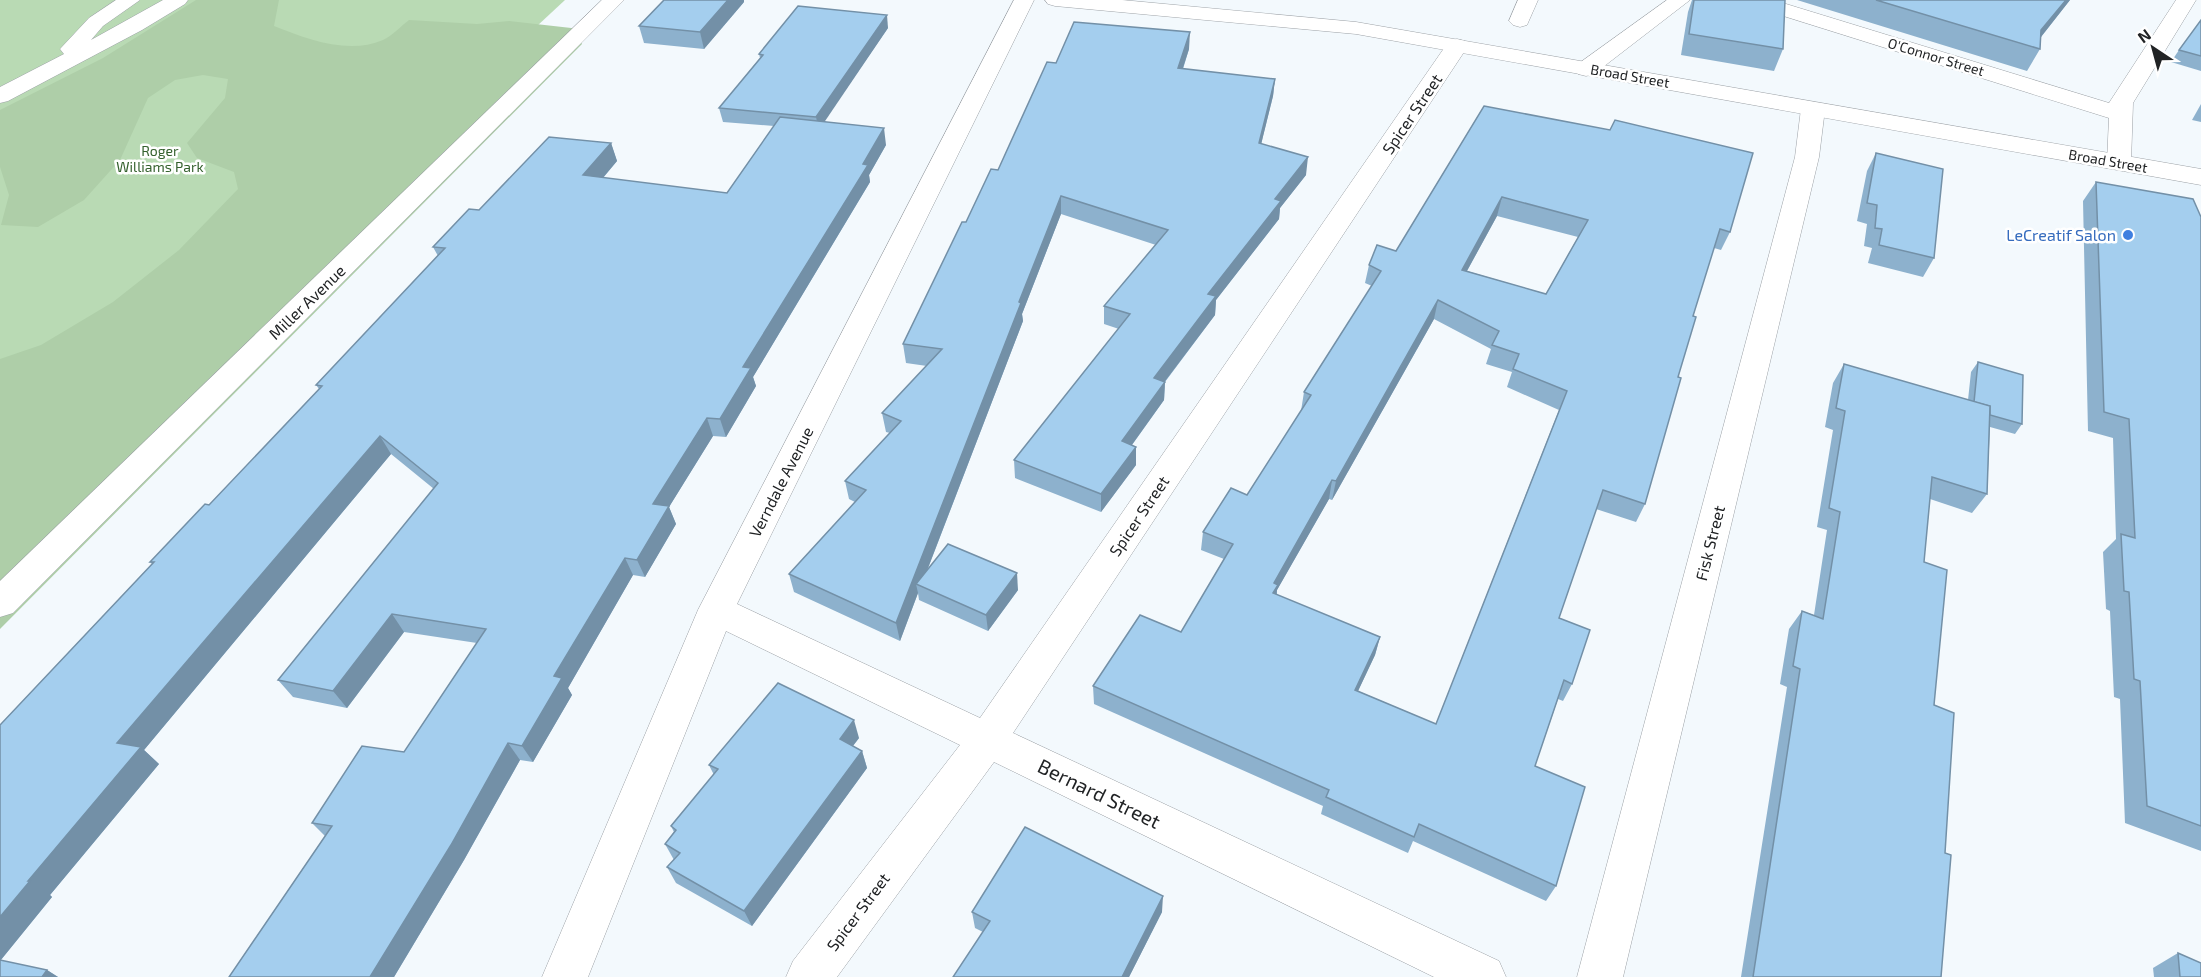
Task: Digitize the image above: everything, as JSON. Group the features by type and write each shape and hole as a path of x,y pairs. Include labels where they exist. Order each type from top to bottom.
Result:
{"street":[{"path":"59,65 83,34 96,22 130,0"},
{"path":"0,96 125,32 178,0"},
{"name":"Miller Avenue","path":"0,603 614,0"},
{"name":"Verndale Avenue","path":"565,977 716,610 1024,0"},
{"name":"Broad Street","path":"1055,0 1328,25 2201,177"},
{"path":"1520,21 1528,0"},
{"path":"1586,69 1680,0"},
{"name":"O'Connor Street","path":"1752,0 2120,114"},
{"path":"2119,162 2121,103 2186,0"},
{"name":"Spicer Street","path":"809,977 987,740 1457,46"},
{"name":"Fisk Street","path":"1600,977 1807,157 1813,109"},
{"name":"Bernard Street","path":"716,610 1483,977"}],"green space":[{"name":"Roger Williams Park","path":"0,0 565,0 0,525"},
{"name":"Roger Williams Park","path":"196,0 279,0 274,26 300,36 342,46 370,44 383,40 409,20 477,24 509,21 589,30 582,44 0,629 0,359 41,345 113,302 179,250 238,189 234,172 197,158 187,143 225,98 228,79 203,75 175,80 148,98 120,160 84,200 38,227 1,225 9,195 0,167 0,110 103,58"}],"building":[{"path":"664,0 728,0 700,32 639,26"},
{"path":"1694,0 1785,0 1783,49 1689,34"},
{"path":"1876,0 2066,0 2041,30 2040,49"},
{"path":"798,6 887,15 816,117 719,108 763,55 759,54"},
{"path":"2201,20 2201,56 2179,50"},
{"path":"1074,22 1190,32 1178,68 1275,79 1259,143 1308,157 1275,199 1281,201 1208,294 1216,296 1154,378 1165,382 1122,441 1136,447 1101,494 1014,460 1130,314 1104,306 1168,230 1061,196 896,623 789,574 866,490 845,481 901,421 882,413 942,349 903,344 962,222 966,222 991,169 998,170 1047,62 1056,63"},
{"path":"1484,106 1610,130 1615,120 1753,153 1730,232 1720,229 1693,316 1696,317 1678,377 1681,378 1645,504 1603,490 1559,618 1590,630 1572,684 1564,680 1535,766 1585,787 1556,886 1419,824 1414,837 1326,797 1329,790 1093,686 1140,615 1181,632 1233,544 1203,532 1231,488 1247,495 1311,395 1304,392 1381,271 1369,265 1377,245 1396,251","holes":["1502,197 1588,220 1546,294 1462,270","1438,300 1499,331 1492,345 1519,354 1513,369 1567,391 1436,724 1355,690 1380,637 1273,593 1278,585 1274,583 1332,480 1336,481"]},
{"path":"780,117 884,128 863,164 868,165 743,367 751,368 720,419 707,418 653,504 669,506 637,560 625,558 554,676 562,678 522,746 508,743 451,845 370,977 229,977 332,826 312,823 362,746 404,752 486,629 392,614 333,691 278,680 438,483 380,436 117,743 141,747 0,917 0,725 154,562 150,562 205,504 209,505 322,386 316,385 445,248 433,247 469,209 479,210 549,137 611,143 583,175 727,193"},
{"path":"1876,153 1943,169 1934,258 1879,245 1882,229 1875,228 1877,205 1867,203"},
{"path":"2096,182 2193,199 2201,217 2201,826 2147,806 2140,681 2134,679 2129,592 2124,591 2121,534 2135,538 2129,419 2104,412"},
{"path":"1978,362 2023,375 2022,424 1990,415 1990,406 1974,402"},
{"path":"1844,364 1990,406 1987,494 1932,477 1924,562 1947,570 1934,705 1954,713 1945,853 1951,855 1941,977 1753,977 1800,669 1793,666 1802,611 1823,619 1840,512 1829,508 1845,411 1836,408"},
{"path":"948,544 1017,573 986,615 916,584"},
{"path":"778,683 854,720 840,739 862,751 744,911 667,867 680,853 665,844 676,830 671,826 718,769 709,765"},
{"path":"1025,827 1163,896 1122,977 953,977 990,921 972,912"},
{"path":"2178,953 2201,963 2201,977 2180,977"},
{"path":"0,960 47,970 42,977 0,977"}],"place":[{"name":"LeCreatif Salon","path":"2128,235"}]}
